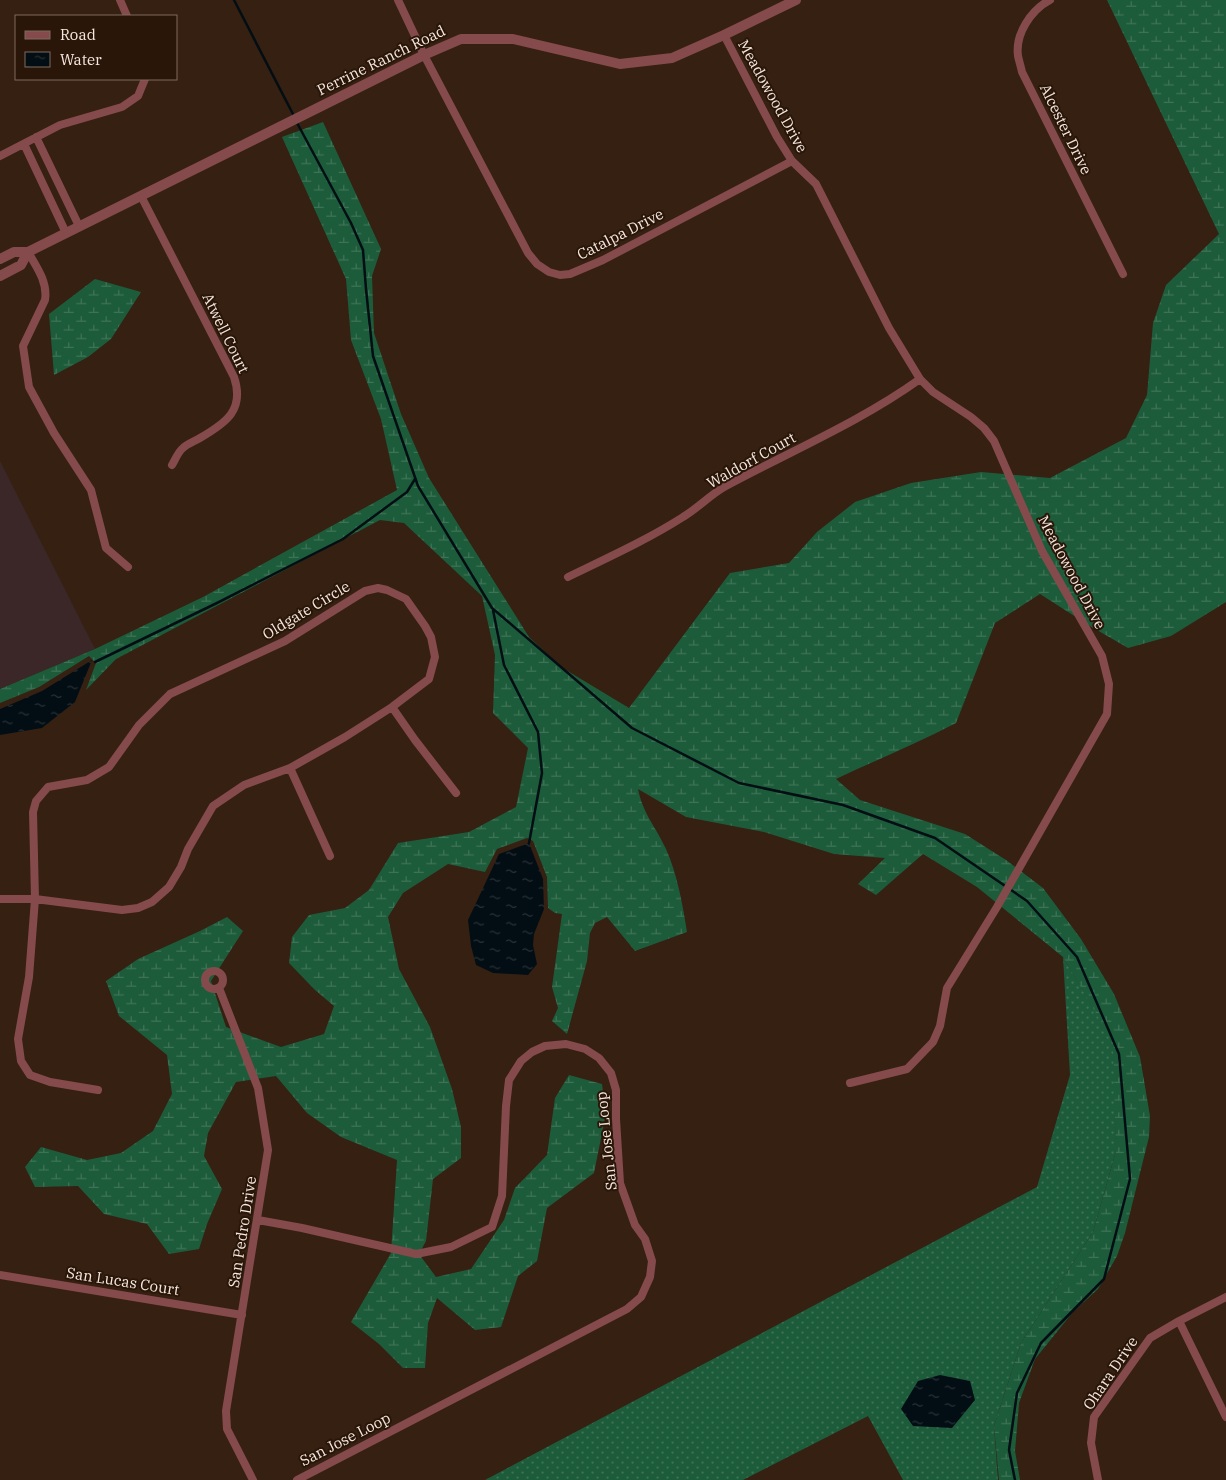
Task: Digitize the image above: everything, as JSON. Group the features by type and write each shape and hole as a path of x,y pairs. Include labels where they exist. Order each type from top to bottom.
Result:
{"street":[{"path":"120,0 127,15"},
{"name":"Catalpa Drive","path":"398,0 424,54 528,253 537,264 549,272 570,274 603,260 792,161"},
{"name":"Perrine Ranch Road","path":"0,259 14,252 28,252 424,54 461,38 513,39 620,64 672,58 796,0"},
{"name":"Alcester Drive","path":"1050,0 1028,18 1020,35 1018,54 1022,72 1123,274"},
{"name":"Meadowood Drive","path":"724,35 777,137 792,161 816,184 888,328 920,379 933,392 971,417 984,428 994,441 1042,551 1102,656 1109,684 1107,714 997,907 947,988 940,1026 933,1042 907,1069 850,1083"},
{"path":"0,156 60,125 122,107 138,96 145,80"},
{"path":"36,137 79,226"},
{"path":"24,144 66,233"},
{"name":"Atwell Court","path":"141,196 233,375 238,389 236,402 231,414 221,426 183,448 172,465"},
{"path":"28,252 41,277 46,294 45,300 23,346 29,387 54,433 91,490 106,548 128,567"},
{"name":"Perrine Ranch Road","path":"0,276 21,265 28,252"},
{"name":"Waldorf Court","path":"568,577 661,530 684,517 724,487 860,416 899,394 920,379"},
{"name":"Oldgate Circle","path":"0,899 35,899 122,910 138,908 152,902 169,887 213,806 244,785 290,768 345,737 429,679 435,656 431,637 406,599 378,588 365,591 285,642 170,694 139,725 109,767 87,780 48,787 36,801 33,812 35,899"},
{"path":"392,706 415,740 456,793"},
{"path":"290,768 330,856"},
{"path":"35,899 29,977 18,1039 21,1061 30,1076 50,1082 98,1090"},
{"name":"San Pedro Drive","path":"218,988 258,1088 268,1150 226,1411 227,1429 253,1480"},
{"name":"San Jose Loop","path":"258,1220 416,1254 451,1247 492,1227 502,1196 509,1080 521,1061 532,1052 545,1046 566,1044 585,1049 599,1058 611,1073 616,1090 620,1183 635,1225 645,1239 652,1261 650,1277 641,1297 627,1310 296,1480"},
{"name":"San Lucas Court","path":"0,1276 242,1315"},
{"name":"Ohara Drive","path":"1098,1480 1091,1443 1094,1417 1150,1338 1226,1297"},
{"path":"1179,1321 1226,1417"}],"shaded area":[{"path":"0,461 95,649 0,689"}],"green space":[{"path":"1107,0 1226,0 1226,602 1171,636 1128,648 1040,594 995,623 956,723 836,779 860,800 965,834 1006,860 1043,888 1081,939 1114,994 1140,1057 1150,1116 1149,1137 1125,1233 1117,1256 1098,1289 1073,1312 1035,1359 1019,1403 1015,1451 1020,1480 999,1480 994,1426 1021,1343 1093,1232 1116,1151 1113,1042 1063,957 977,887 923,854 876,895 858,884 885,858 834,854 764,832 686,817 638,789 646,813 666,849 673,868 687,932 635,951 607,917 595,923 590,933 587,961 567,1034 552,1021 558,1008 552,987 562,914 555,913 548,908 547,877 533,841 527,838 497,849 485,872 448,864 403,893 388,917 399,969 430,1027 452,1089 461,1127 461,1158 433,1179 426,1241 419,1254 436,1277 471,1269 504,1220 515,1188 547,1155 555,1098 569,1075 602,1084 606,1113 594,1173 547,1208 537,1261 518,1276 501,1327 475,1330 437,1298 428,1323 425,1368 403,1368 379,1344 351,1322 391,1253 397,1160 341,1137 307,1113 276,1076 236,1082 208,1133 204,1156 222,1189 199,1249 169,1254 147,1224 104,1214 78,1186 35,1187 25,1167 41,1147 87,1160 121,1153 153,1131 172,1094 167,1055 119,1016 106,981 138,959 227,917 243,931 211,981 226,1027 281,1047 324,1034 334,1006 315,990 289,963 292,937 309,915 345,908 369,890 398,843 469,832 516,807 528,748 493,713 495,655 482,596 404,523 380,520 116,659 86,690 96,663 89,656 39,687 0,703 0,689 95,649 203,597 397,490 381,419 351,340 346,279 282,137 323,122 381,249 372,276 374,333 401,414 429,478 529,637 561,667 629,708 730,573 789,563 817,532 855,502 911,483 981,472 1050,478 1126,438 1147,395 1153,323 1166,285 1219,234"},
{"path":"95,279 141,292 111,339 88,357 54,375 49,314"},
{"path":"1063,957 1115,1044 1116,1151 1093,1232 1021,1343 994,1426 998,1480 903,1480 868,1416 743,1480 485,1480 1037,1187 1070,1075"}],"water":[{"path":"92,660 75,702 42,728 0,735 0,709 42,691"},
{"path":"529,843 543,879 544,909 534,934 533,945 537,964 528,975 493,973 476,965 471,946 468,920 499,854"},
{"path":"940,1375 970,1381 975,1400 952,1428 913,1426 901,1409 918,1381"}],"waterway":[{"path":"234,0 294,116"},
{"path":"296,121 351,223 363,250 373,356 418,486 492,608 632,728 739,783 843,805 935,838 1027,901 1077,957 1119,1054 1130,1179 1104,1279 1041,1343 1017,1393 1009,1450 1015,1480"},
{"path":"95,662 343,539 407,492 415,479"},
{"path":"493,610 504,665 538,732 542,773 529,843"}]}
